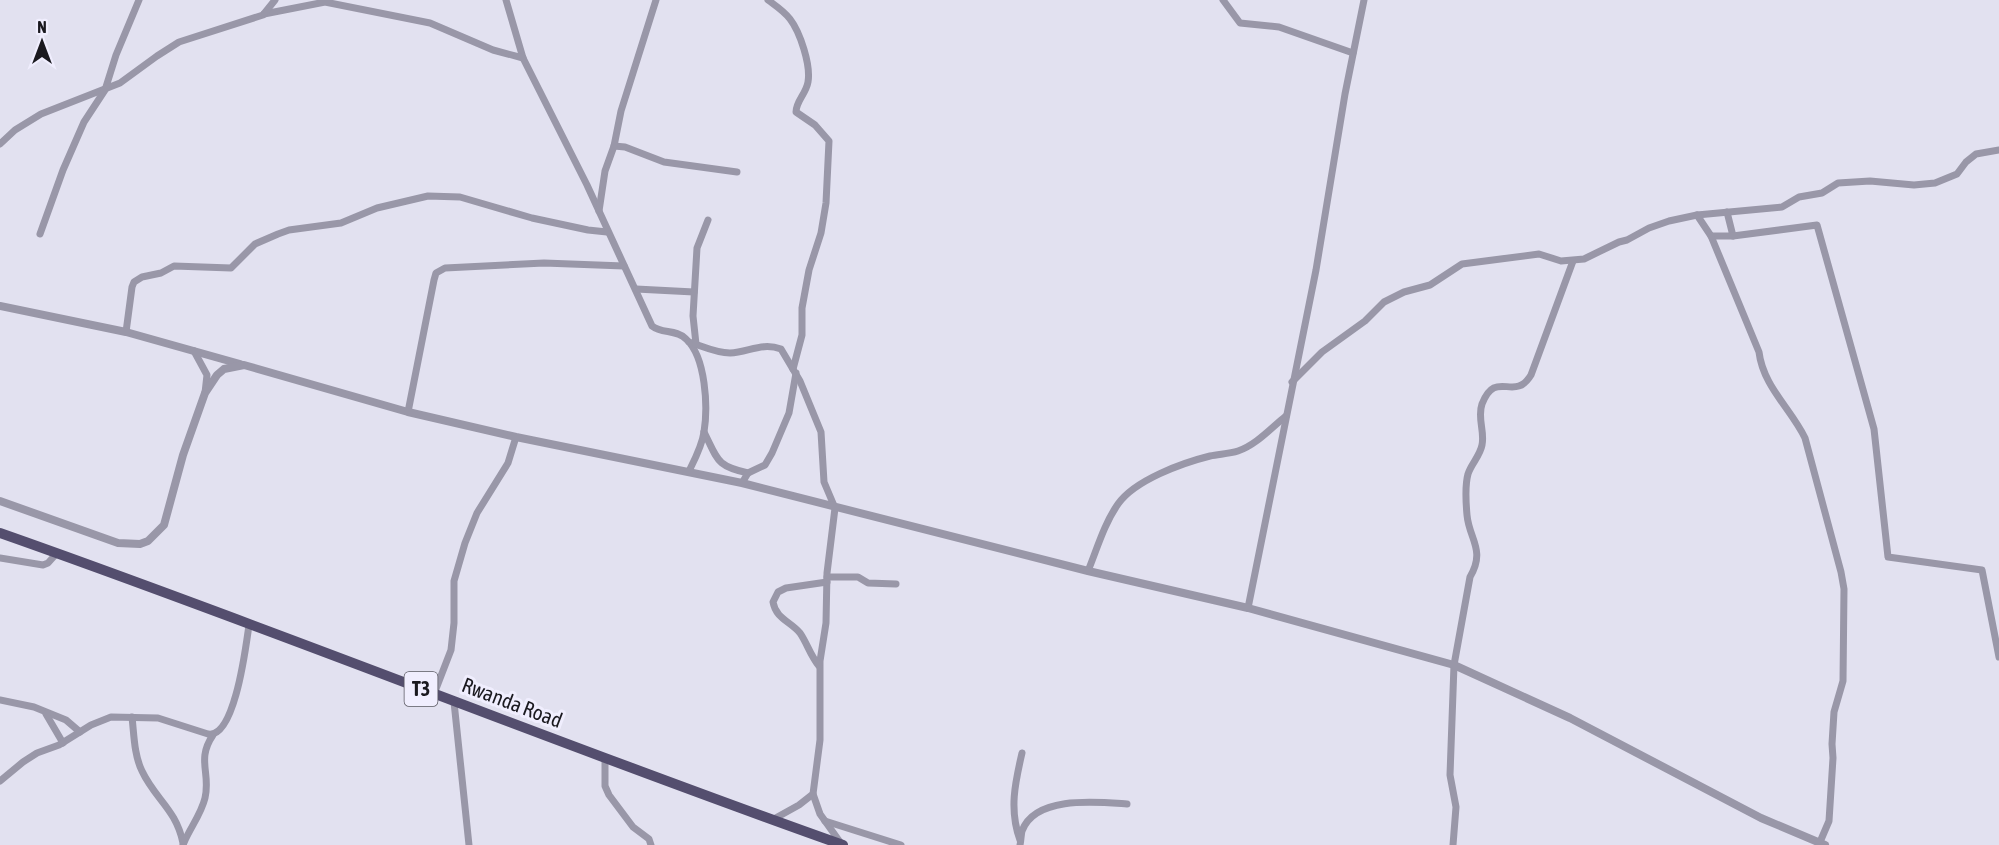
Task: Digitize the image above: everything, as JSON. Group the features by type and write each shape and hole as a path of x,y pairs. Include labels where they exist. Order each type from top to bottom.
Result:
{"highway":[{"name":"Rwanda Road","path":"0,532 170,593 249,625 823,841 842,845"}],"street":[{"path":"40,234 63,170 84,122 105,90 139,0"},
{"path":"264,14 274,0"},
{"path":"506,0 523,58 574,158 607,232 655,329 674,331 693,343 720,352 729,353 754,347 773,346 781,349 794,371 821,432 824,482 835,508 827,580 826,623 819,666 820,740 813,794 816,808 842,845"},
{"path":"599,214 602,183 614,146 621,111 656,0"},
{"path":"742,483 748,473 765,465 789,413 794,371 802,335 802,308 809,270 821,233 826,203 829,141 815,125 796,112 796,105 807,85 808,67 798,33 791,20 768,0"},
{"path":"1223,0 1240,23 1280,27 1353,53"},
{"path":"1248,608 1316,270 1364,0"},
{"path":"0,144 15,130 41,114 120,83 179,42 264,14 325,2 430,23 494,50 523,58"},
{"path":"614,146 625,147 664,162 737,172"},
{"path":"1292,382 1322,352 1365,321 1384,302 1404,292 1430,285 1462,264 1539,254 1561,261 1589,258 1619,242 1669,221 1698,215 1783,207 1799,197 1822,193 1836,184 1935,183 1957,174 1976,154 1999,150"},
{"path":"126,332 132,287 134,282 142,277 154,276 174,266 231,268 255,244 278,234 289,230 341,223 368,210 415,198 439,195 460,197 532,219 607,232"},
{"path":"1727,212 1733,236"},
{"path":"0,306 126,332 408,412 516,437 742,483 1088,571 1248,608 1454,665 1570,718 1761,818 1823,844 1829,821 1834,712 1843,681 1844,590 1841,572 1805,438 1796,420 1770,385 1760,361 1759,352 1711,236 1698,215"},
{"path":"689,471 704,432 705,398 700,363 693,343 693,316 698,243 708,220"},
{"path":"1711,236 1733,236 1816,225 1874,429 1888,557 1982,570 1999,657"},
{"path":"1453,845 1456,807 1450,775 1454,665 1477,551 1467,517 1468,475 1482,445 1480,413 1486,396 1494,386 1518,387 1528,380 1573,261"},
{"path":"408,412 434,280 440,270 544,263 624,266"},
{"path":"636,289 694,292"},
{"path":"0,501 118,543 134,545 148,541 164,525 183,454 205,393 207,375 194,351"},
{"path":"205,393 224,369 244,365"},
{"path":"1088,571 1109,518 1119,502 1132,490 1177,467 1210,456 1237,452 1248,447 1287,416"},
{"path":"704,432 723,465 729,469 748,473"},
{"path":"434,694 450,650 454,623 454,581 465,543 477,513 505,468 516,437"},
{"path":"0,558 43,565 57,553"},
{"path":"819,666 810,655 799,633 777,615 773,602 778,592 786,588 827,580 858,577 868,584 896,584"},
{"path":"183,844 204,801 206,792 204,750 213,735 220,731 226,723 241,678 249,625"},
{"path":"0,700 34,707 66,720 80,732"},
{"path":"454,702 469,845"},
{"path":"44,712 63,742"},
{"path":"0,781 37,753 63,742 101,720 132,717 158,718 213,735"},
{"path":"132,717 138,761 142,772 176,819 183,844"},
{"path":"1021,844 1015,828 1013,808 1022,753"},
{"path":"605,759 605,786 609,795 633,827 649,839 651,845"},
{"path":"772,820 813,794"},
{"path":"1021,844 1023,829 1033,817 1049,807 1070,803 1127,804"},
{"path":"825,821 901,845"}]}
